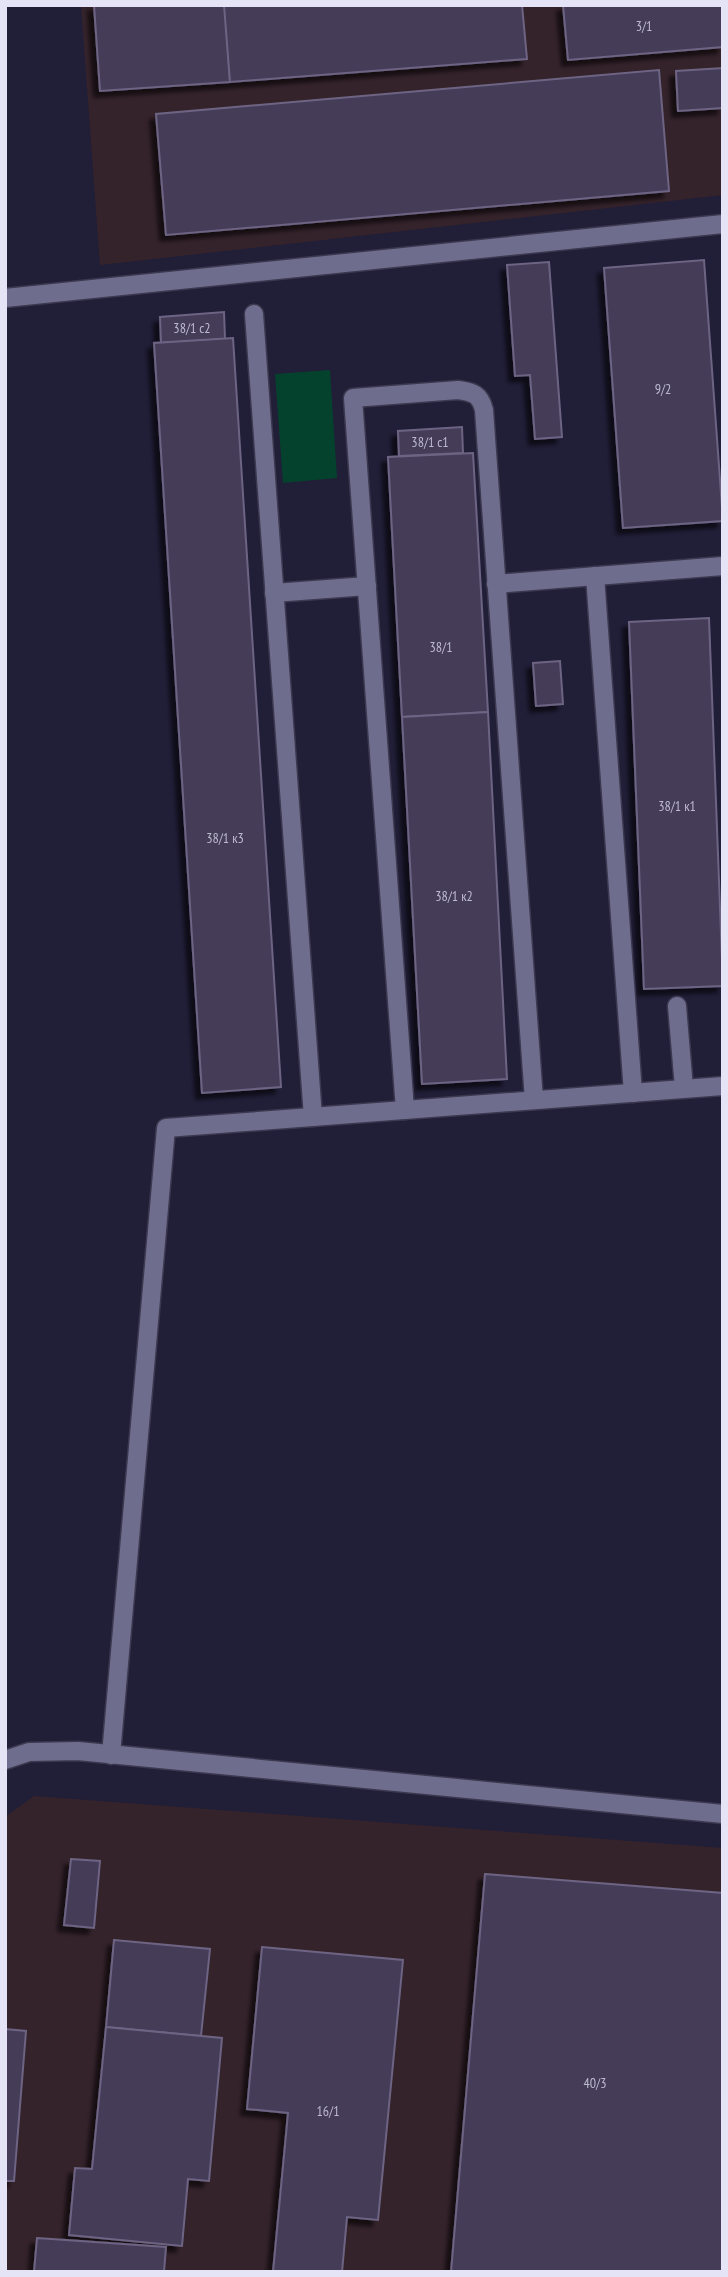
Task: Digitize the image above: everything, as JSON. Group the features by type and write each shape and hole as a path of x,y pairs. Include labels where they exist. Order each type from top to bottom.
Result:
{"street":[{"path":"5,298 723,224"},
{"path":"254,314 313,1117"},
{"path":"405,1110 353,398 458,390 473,392 481,399 484,410 534,1100"},
{"path":"496,584 723,566"},
{"path":"595,576 633,1093"},
{"path":"274,593 367,586"},
{"path":"677,1006 684,1088"},
{"path":"111,1755 166,1128 723,1086"},
{"path":"5,1760 29,1752 78,1751 723,1814"}],"shaded area":[{"path":"81,5 723,5 723,195 100,265"},
{"path":"34,1796 723,1848 723,2272 5,2272 5,1817"}],"green space":[{"path":"330,370 337,478 283,483 275,374"}],"building":[{"path":"94,5 225,5 230,82 100,91"},
{"path":"224,5 522,5 527,59 230,82"},
{"path":"563,5 723,5 723,47 568,60"},
{"path":"723,68 723,108 678,111 676,71"},
{"path":"659,70 669,191 166,235 156,114"},
{"path":"704,260 723,521 623,528 604,268"},
{"path":"549,262 562,437 535,439 530,375 515,376 507,265"},
{"path":"224,312 225,339 161,343 160,317"},
{"path":"233,338 281,1087 202,1093 154,343"},
{"path":"462,427 463,453 399,456 398,431"},
{"path":"473,453 488,712 402,717 388,457"},
{"path":"709,618 723,986 644,989 629,622"},
{"path":"560,661 563,704 536,706 533,663"},
{"path":"488,712 507,1079 422,1084 402,717"},
{"path":"71,1859 100,1861 94,1928 64,1925"},
{"path":"485,1874 723,1893 723,2272 451,2272"},
{"path":"114,1940 210,1949 201,2036 106,2027"},
{"path":"262,1947 403,1960 378,2220 347,2217 342,2272 273,2272 288,2113 247,2109"},
{"path":"106,2027 222,2038 209,2181 188,2179 182,2246 69,2235 75,2168 92,2169"},
{"path":"5,2029 26,2031 14,2181 5,2181"},
{"path":"37,2238 166,2247 164,2272 34,2272"}]}
